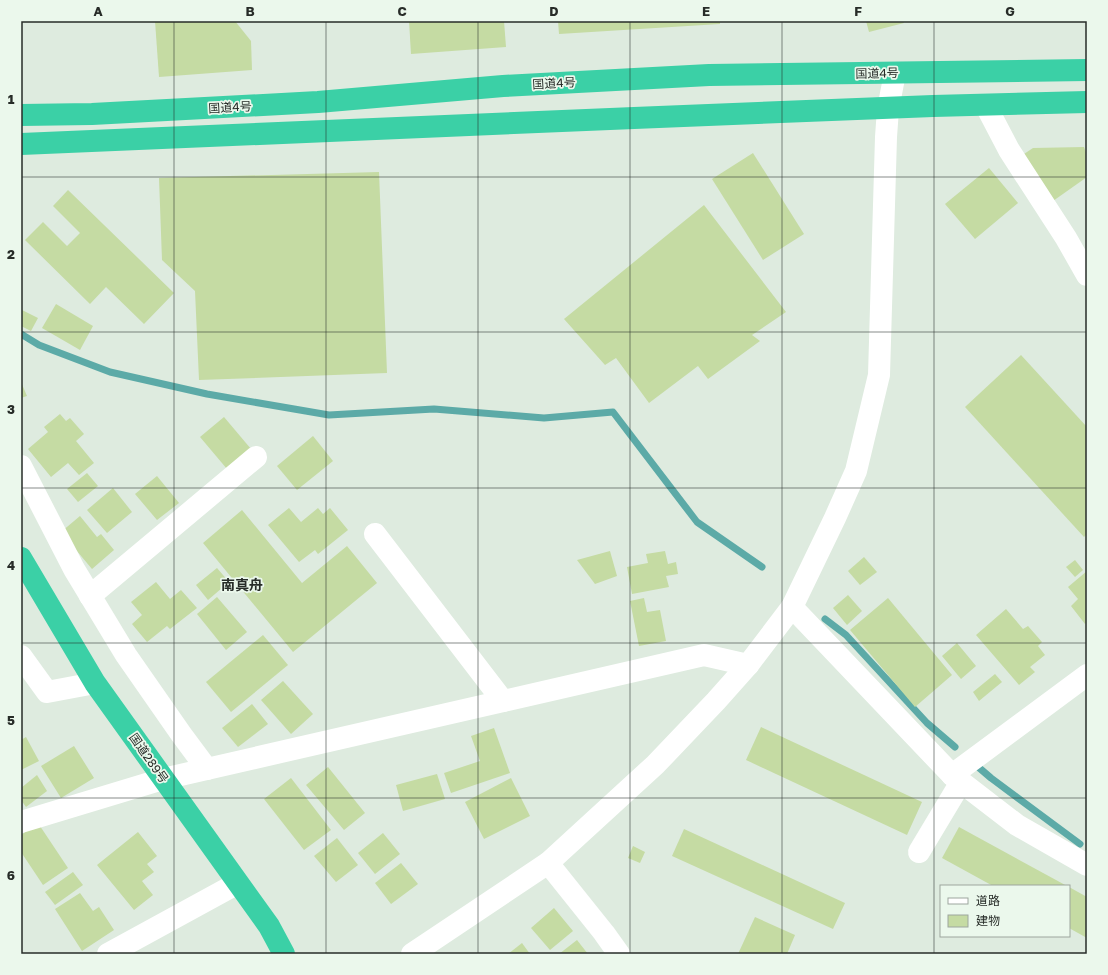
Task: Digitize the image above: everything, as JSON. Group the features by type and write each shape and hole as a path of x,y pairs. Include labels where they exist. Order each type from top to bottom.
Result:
{"highway":[{"name":"国道4号","path":"21,114 92,114 318,102 503,86 709,75 1087,70"},
{"path":"21,144 1087,102"},
{"name":"国道289号","path":"21,558 95,683 269,926 284,954"}],"street":[{"path":"412,954 548,863 655,765 716,701 748,665 792,607 856,471 879,375 888,109 895,73"},
{"path":"986,106 1009,150 1066,238 1087,275"},
{"path":"90,596 256,457"},
{"path":"21,466 74,569 90,596 126,654 207,769"},
{"path":"375,534 503,701"},
{"path":"792,607 956,778 1017,825 1087,865"},
{"path":"21,822 163,779 704,655 748,665"},
{"path":"21,656 47,692 95,683"},
{"path":"919,852 956,778 1087,675"},
{"path":"548,863 619,954"},
{"path":"108,954 238,883"}],"building":[{"path":"155,21 235,21 251,41 252,70 159,77"},
{"path":"409,21 504,21 506,47 411,54"},
{"path":"558,21 720,21 720,24 559,34"},
{"path":"866,21 903,21 904,23 869,32"},
{"path":"1084,147 1087,155 1087,177 1053,201 1024,154 1033,148"},
{"path":"753,153 804,234 763,260 712,179"},
{"path":"989,168 1018,203 975,239 945,204"},
{"path":"379,172 387,373 199,380 195,291 162,260 159,178"},
{"path":"68,190 174,293 144,324 106,287 90,304 25,240 43,222 67,246 80,233 53,206"},
{"path":"704,205 786,312 752,335 760,341 708,379 698,366 649,403 616,358 605,365 564,319"},
{"path":"56,304 93,326 80,350 42,328"},
{"path":"22,310 38,318 31,331 21,326"},
{"path":"1021,355 1087,427 1087,534 1084,537 965,407"},
{"path":"21,382 27,396 21,398"},
{"path":"60,414 66,421 70,418 84,434 76,441 94,463 79,475 68,463 51,477 28,449 48,432 44,427"},
{"path":"224,417 251,449 227,469 200,437"},
{"path":"313,436 333,461 297,490 277,466"},
{"path":"87,473 98,486 78,502 67,489"},
{"path":"157,476 179,503 157,520 135,494"},
{"path":"113,488 132,512 107,533 87,510"},
{"path":"289,508 301,522 318,508 323,514 330,508 348,530 318,554 315,550 299,562 268,525"},
{"path":"242,510 302,583 347,546 377,583 293,652 203,543"},
{"path":"80,516 97,537 101,534 114,550 92,569 61,532"},
{"path":"610,551 617,576 595,584 577,560"},
{"path":"665,551 668,564 676,562 678,574 666,576 669,587 632,594 627,567 648,563 646,554"},
{"path":"864,557 877,572 860,585 848,571"},
{"path":"1075,560 1083,570 1075,577 1066,567"},
{"path":"217,568 229,582 208,600 196,585"},
{"path":"1087,571 1087,622 1085,624 1071,606 1078,599 1068,587"},
{"path":"156,582 170,599 181,590 197,608 170,629 167,626 147,642 132,624 142,615 131,602"},
{"path":"848,595 862,611 847,625 833,608"},
{"path":"217,597 247,632 226,650 197,614"},
{"path":"644,598 647,612 660,610 666,641 639,646 630,601"},
{"path":"888,598 952,675 915,707 850,630"},
{"path":"1006,609 1023,629 1028,626 1042,642 1038,646 1045,655 1030,667 1035,672 1019,685 976,635"},
{"path":"263,635 288,665 231,712 206,682"},
{"path":"957,643 976,666 961,679 942,656"},
{"path":"995,674 1002,682 979,701 973,692"},
{"path":"283,681 313,714 291,734 261,700"},
{"path":"252,704 268,724 238,747 222,728"},
{"path":"761,727 922,802 907,835 746,760"},
{"path":"494,728 510,773 451,793 444,773 480,761 471,736"},
{"path":"26,737 39,761 21,770 21,740"},
{"path":"74,746 94,778 61,798 41,766"},
{"path":"328,767 365,813 344,830 306,785"},
{"path":"437,774 445,799 403,811 396,785"},
{"path":"37,775 47,791 26,807 21,800 21,788"},
{"path":"291,778 331,830 304,850 264,799"},
{"path":"511,778 530,816 484,839 465,802"},
{"path":"38,823 68,868 43,885 21,852 21,835"},
{"path":"959,827 1065,885 991,885 942,858"},
{"path":"684,829 845,903 833,929 672,856"},
{"path":"138,832 157,856 147,864 154,872 142,881 153,895 134,910 97,865"},
{"path":"383,833 400,854 375,874 358,853"},
{"path":"337,838 358,865 336,882 314,856"},
{"path":"633,846 645,852 640,863 628,858"},
{"path":"401,863 418,884 391,904 375,883"},
{"path":"73,872 83,885 55,905 45,892"},
{"path":"1070,888 1087,897 1087,938 1070,929"},
{"path":"80,893 93,911 99,907 114,930 82,951 55,909"},
{"path":"554,908 573,931 550,950 531,928"},
{"path":"755,917 795,935 787,954 738,954"},
{"path":"577,940 588,954 559,954"},
{"path":"522,943 530,954 508,954"}],"waterway":[{"path":"21,334 39,345 110,372 207,394 329,415 434,409 544,418 613,412 697,522 762,567"},
{"path":"825,619 846,635 927,723 955,747"},
{"path":"977,766 1080,844"}],"district":[{"name":"南真舟","path":"242,584"}]}
